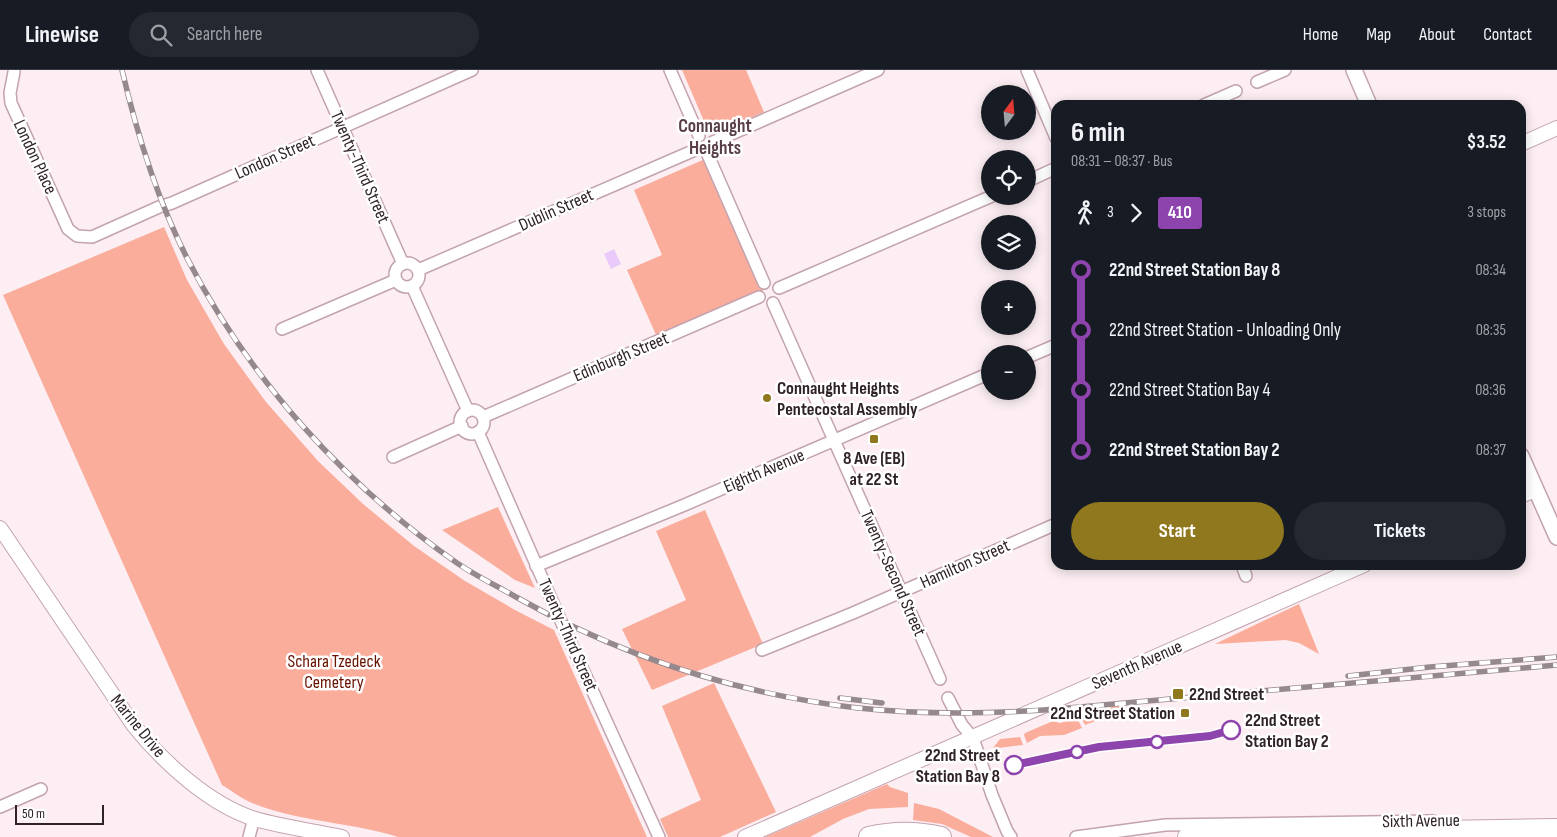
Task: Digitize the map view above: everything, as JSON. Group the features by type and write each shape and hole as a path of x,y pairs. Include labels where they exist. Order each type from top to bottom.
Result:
{"highway":[{"path":"1188,837 1215,834 1557,830"},
{"path":"869,837 905,831 941,837"}],"main road":[{"path":"1354,70 1367,100"},
{"path":"1526,468 1557,537"}],"street":[{"name":"Twenty-Third Street","path":"317,70 403,264"},
{"name":"London Street","path":"77,236 92,237 472,70"},
{"path":"670,70 699,136"},
{"path":"713,142 878,70"},
{"path":"1027,70 1051,126"},
{"path":"1257,82 1285,70"},
{"name":"London Place","path":"14,72 10,93 11,103 68,229 77,236"},
{"path":"1215,100 1236,91"},
{"path":"1526,142 1557,128"},
{"path":"706,135 713,142 712,151 708,155 702,155 695,150 694,143 699,136 706,135"},
{"name":"Dublin Street","path":"418,270 695,150"},
{"path":"708,155 764,283"},
{"path":"1036,177 1051,170"},
{"path":"779,288 981,201"},
{"path":"396,280 396,272 399,266 403,264 413,265 418,270 418,277 412,286"},
{"path":"396,280 405,286 412,286"},
{"path":"282,329 396,280"},
{"path":"771,282 779,288 780,295 773,303 766,304 758,297 758,291 764,283 771,282"},
{"path":"412,286 468,411"},
{"name":"Edinburgh Street","path":"483,417 758,297"},
{"name":"Twenty-Second Street","path":"773,303 940,679"},
{"path":"1036,354 1051,347"},
{"name":"Eighth Avenue","path":"536,566 682,506 981,378"},
{"path":"468,411 478,412 483,417 483,427 478,432 470,433 462,426 461,419 468,411"},
{"path":"393,457 462,426"},
{"name":"Twenty-Third Street","path":"478,432 536,566 659,837"},
{"path":"1526,494 1535,490"},
{"name":"Hamilton Street","path":"762,650 1051,526"},
{"name":"Marine Drive","path":"0,528 102,680 148,743 184,777 223,804 254,818 342,837"},
{"path":"1244,570 1246,576"},
{"name":"Seventh Avenue","path":"745,837 1353,570"},
{"path":"948,698 962,725 973,738 996,804 1007,832 1011,837"},
{"path":"0,807 41,789"},
{"path":"249,837 254,818"},
{"name":"Sixth Avenue","path":"1076,837 1165,825 1557,819"}],"green space":[{"path":"682,70 746,70 764,112 710,135"},
{"path":"705,159 763,291 657,337 627,270 662,255 634,190"},
{"name":"Schara Tzedeck Cemetery","path":"164,227 187,280 224,344 266,402 318,461 363,504 414,546 465,581 554,630 647,837 398,837 270,809 248,801 222,785 3,295"},
{"path":"498,507 535,588 515,580 442,530"},
{"path":"705,510 763,644 652,690 622,629 686,600 656,531"},
{"path":"714,683 776,812 720,837 668,837 660,819 701,800 662,706"},
{"path":"1122,704 1123,717 1101,719 1085,725 1081,717"},
{"path":"1077,718 1082,728 1064,735 1040,736 1027,743 1025,733 1053,721 1060,723"},
{"path":"1020,737 1023,745 993,748 1000,739"},
{"path":"887,784 890,787 908,793 908,807 869,809 843,819 810,837 765,837"},
{"path":"914,803 939,809 993,837 971,837 942,824 913,820"}],"shaded area":[{"path":"614,249 621,264 611,269 604,254"},
{"path":"1299,604 1319,654 1299,643 1286,640 1215,644"}],"railway":[{"path":"122,70 149,166 166,213 187,258 212,303 240,346 303,427 376,499 457,563 516,597 597,637 681,669 769,693 813,702 858,708 933,713 983,713 1057,709 1557,665"},
{"path":"1348,676 1430,667 1557,657"},
{"path":"840,698 882,703"}],"bus line":[{"name":"410","path":"1014,765 1099,747 1210,736 1231,730"}],"place":[{"name":"Connaught Heights Pentecostal Assembly","path":"767,398"},
{"name":"8 Ave (EB) at 22 St","path":"874,439"},
{"name":"22nd Street","path":"1178,694"},
{"name":"22nd Street Station","path":"1185,713"},
{"name":"22nd Street Station Bay 2","path":"1231,730"},
{"name":"22nd Street Station Bay 8","path":"1014,765"}],"district":[{"name":"Connaught Heights","path":"715,137"}]}
